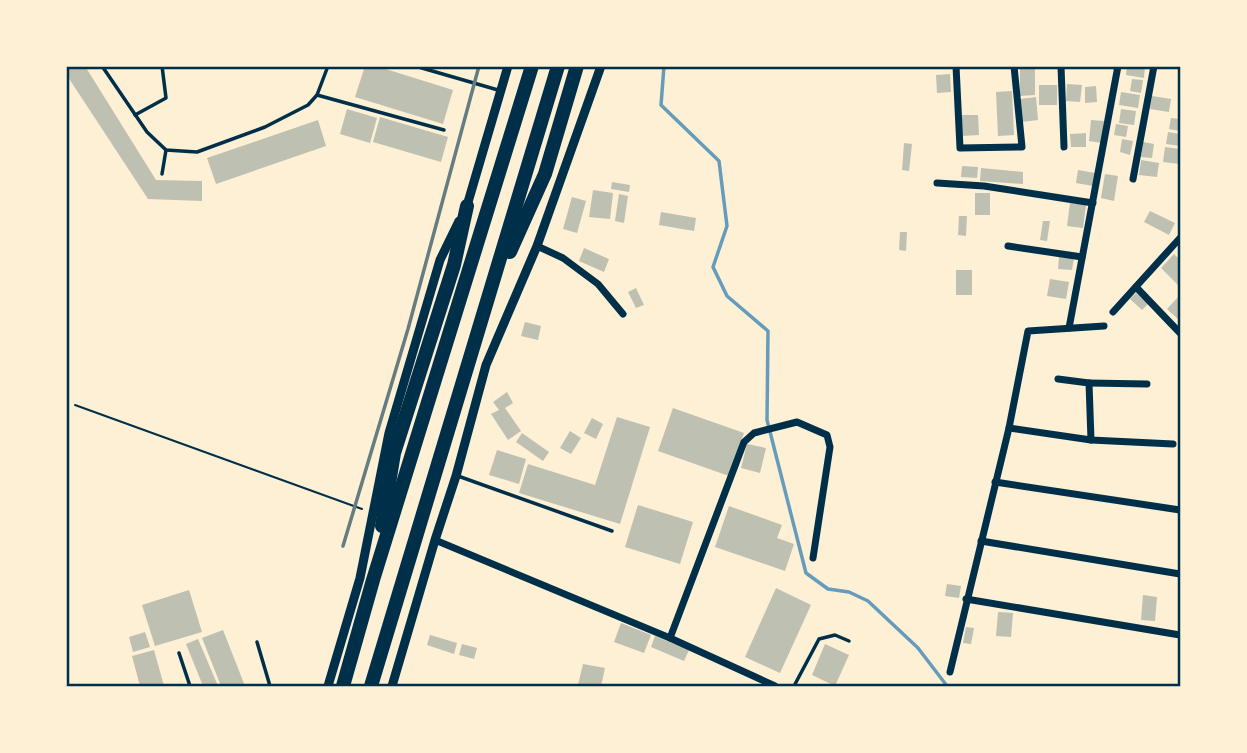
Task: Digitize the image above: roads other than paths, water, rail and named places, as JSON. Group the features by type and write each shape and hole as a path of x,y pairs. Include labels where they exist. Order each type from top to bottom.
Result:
{"highway":[{"path":"343,687 373,580 531,66"},
{"path":"371,687 558,66"},
{"path":"492,289 524,225 545,174 578,66"},
{"path":"373,580 394,453 454,265 467,206"}],"street":[{"path":"328,687 360,578 389,433 440,260 467,206 508,66"},
{"path":"392,687 456,476 486,365 537,246 601,66"},
{"path":"956,66 960,148 1022,147 1014,66"},
{"path":"1061,66 1064,147"},
{"path":"1069,328 1118,66"},
{"path":"1133,179 1154,66"},
{"path":"937,183 984,186 1093,203"},
{"path":"1113,312 1181,237"},
{"path":"537,246 563,258 598,284 623,314"},
{"path":"1007,246 1082,257"},
{"path":"1173,246 1181,253"},
{"path":"1136,287 1181,333"},
{"path":"950,672 1009,428 1028,331 1104,326"},
{"path":"1058,379 1090,383 1147,384"},
{"path":"1090,383 1091,440"},
{"path":"670,638 744,442 754,433 797,422 827,435 830,447 813,558"},
{"path":"1009,428 1091,440 1173,444"},
{"path":"995,482 1181,510"},
{"path":"435,540 670,638 775,687"},
{"path":"981,541 1181,573"},
{"path":"966,600 1181,635"}],"lane":[{"path":"102,66 147,132 166,150 197,152 265,127 308,105 317,94 328,66"},
{"path":"135,116 166,98 162,66"},
{"path":"415,66 500,90"},
{"path":"317,94 444,130"},
{"path":"162,174 166,150"},
{"path":"456,476 612,531"},
{"path":"794,687 818,639 835,635 849,641"},
{"path":"257,642 271,687"},
{"path":"179,653 190,687"}],"waterway":[{"path":"664,66 661,105 719,161 727,226 713,267 727,296 768,331 767,420 806,573 828,589 849,592 868,601 918,648 947,686"}],"railway":[{"path":"343,546 408,329 479,66"}]}
